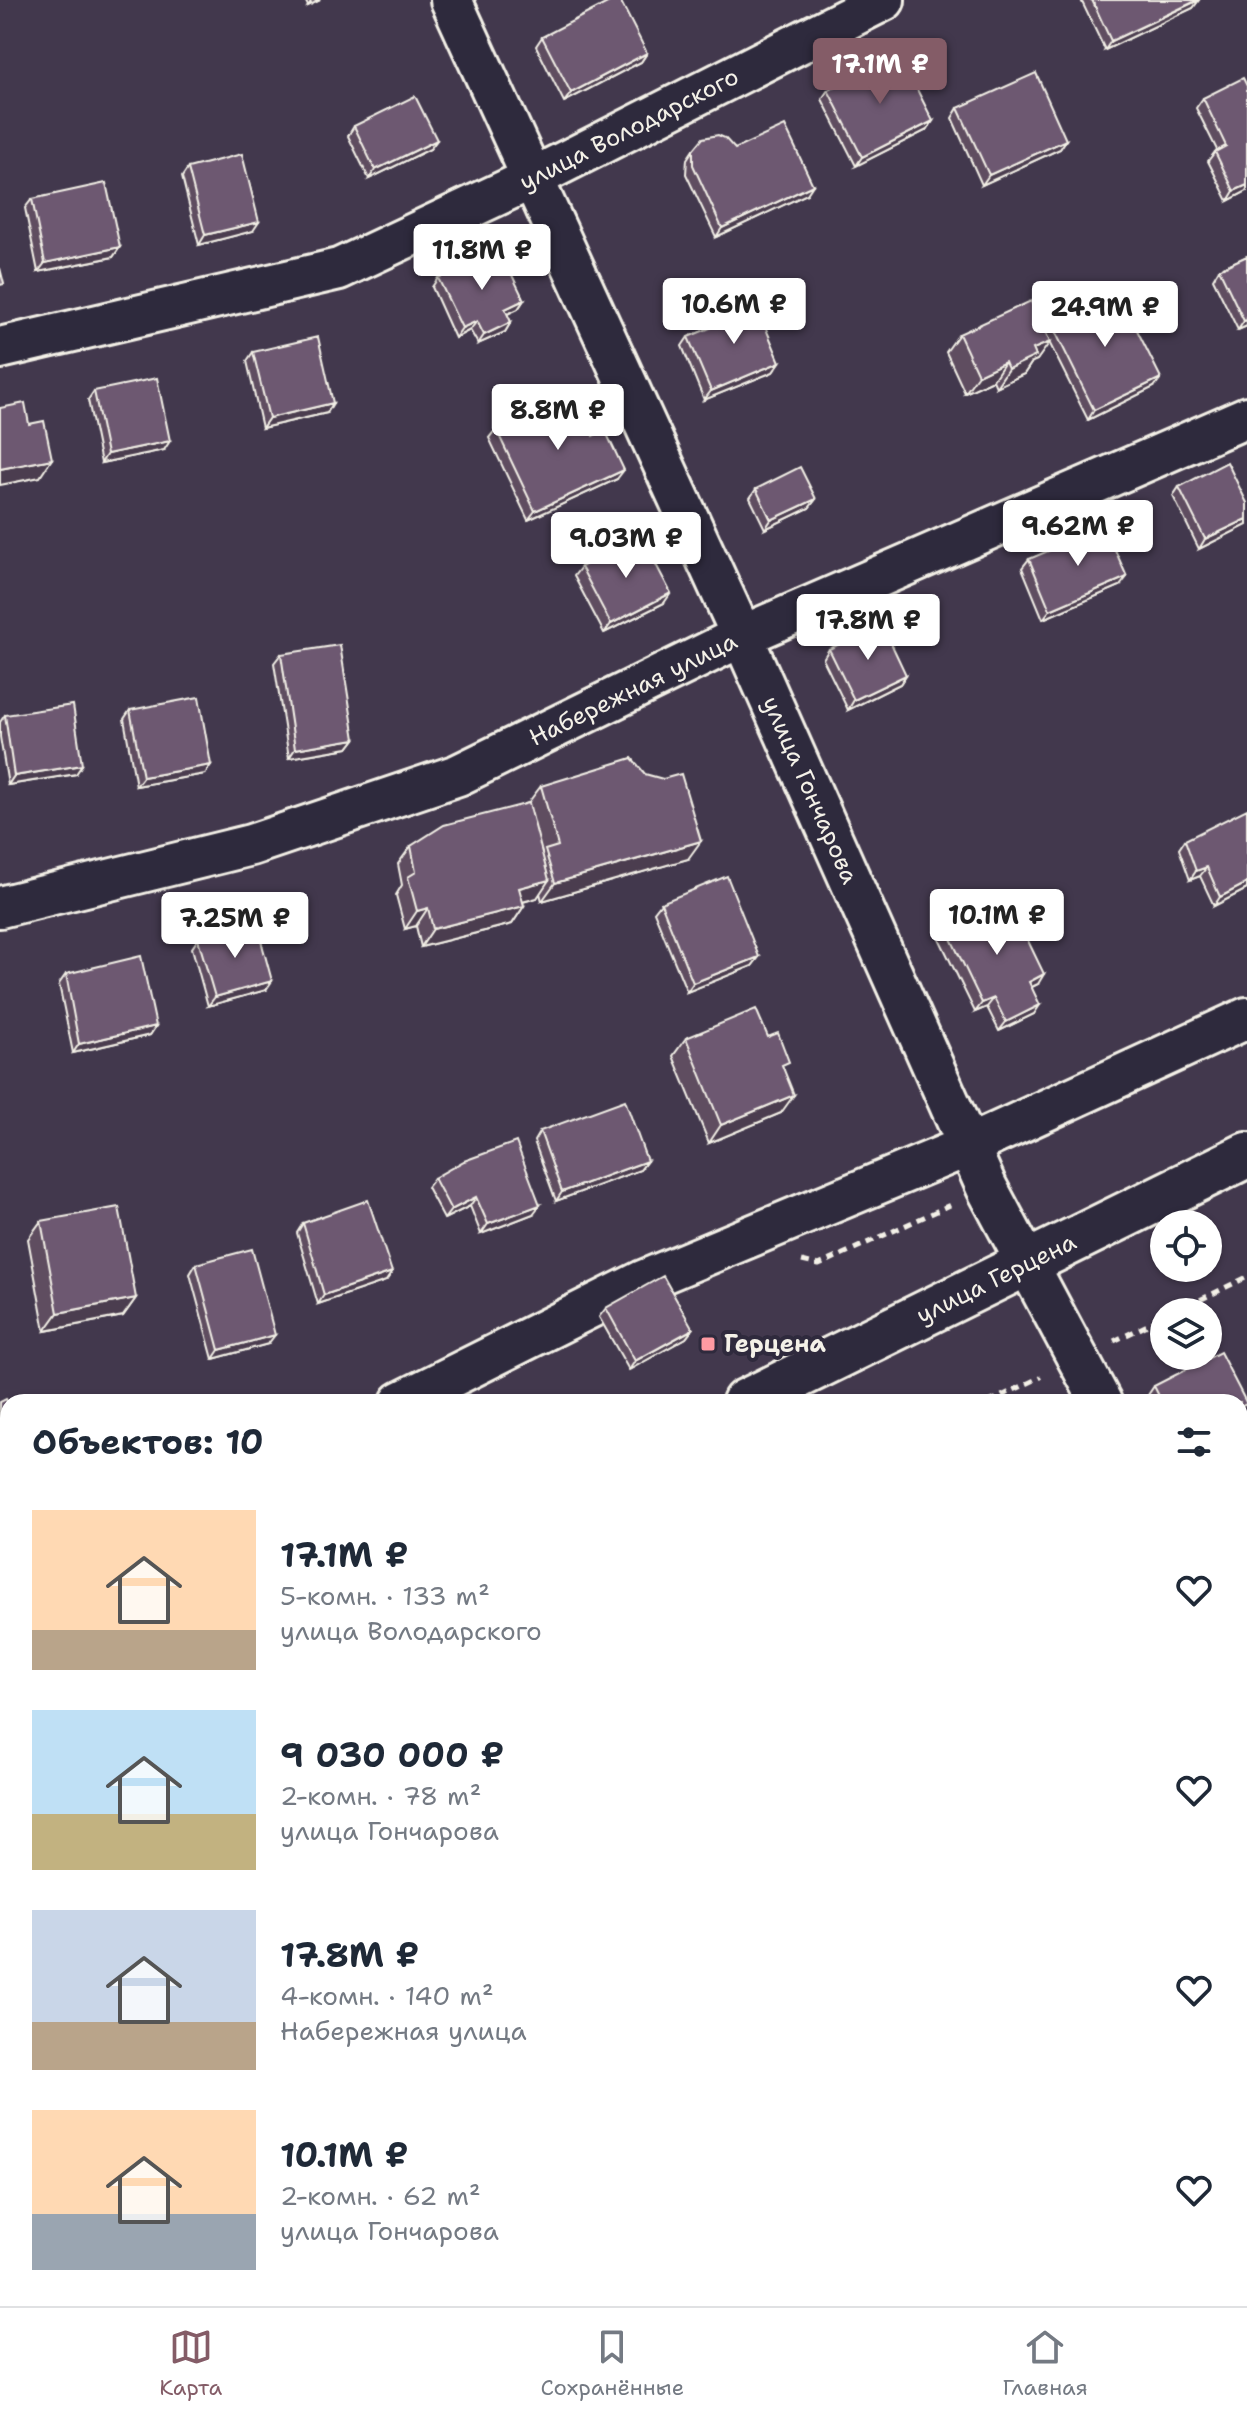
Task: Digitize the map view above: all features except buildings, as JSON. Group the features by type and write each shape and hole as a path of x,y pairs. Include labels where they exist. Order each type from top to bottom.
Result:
{"main road":[{"name":"улица Герцена","path":"761,1394 1247,1155"}],"street":[{"name":"улица Гончарова","path":"451,0 742,636 968,1146 1025,1263 1097,1394"},
{"name":"улица Володарского","path":"0,348 339,269 533,178 884,0"},
{"name":"Набережная улица","path":"0,907 251,845 458,775 742,636 1247,417"},
{"path":"417,1394 643,1281 968,1146 1247,1018"}],"path":[{"path":"1204,1298 1247,1277"}],"place":[{"name":"Герцена","path":"708,1344"}]}
